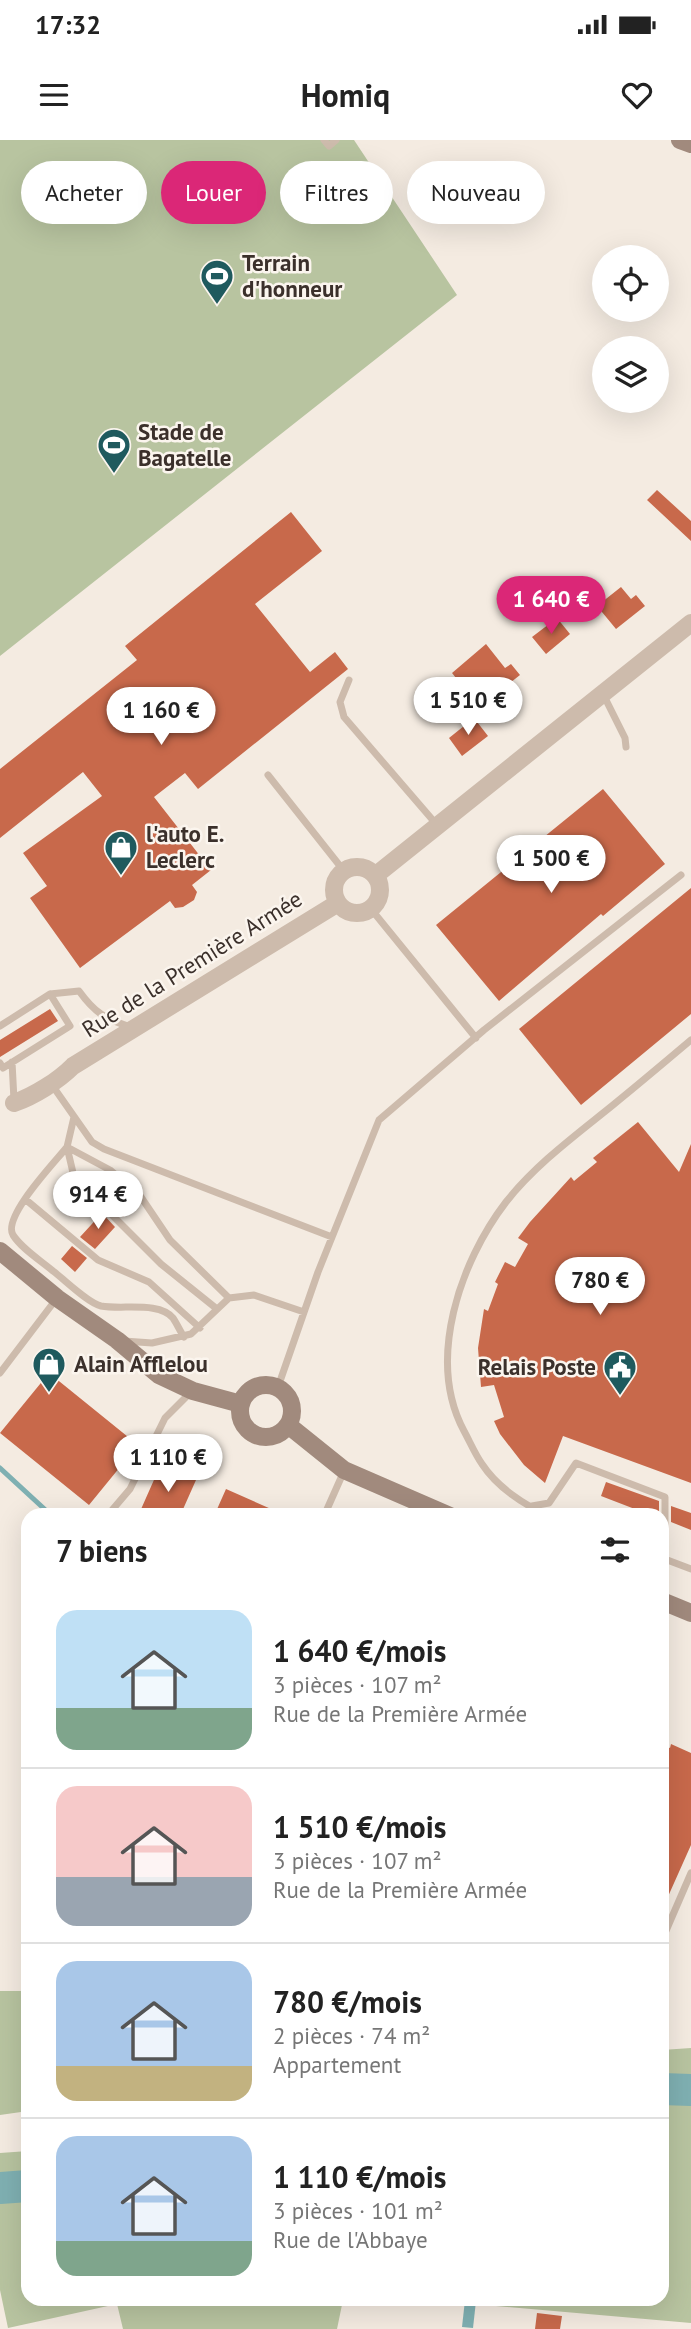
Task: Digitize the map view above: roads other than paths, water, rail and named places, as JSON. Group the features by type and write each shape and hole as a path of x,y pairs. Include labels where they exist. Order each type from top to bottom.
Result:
{"main road":[{"path":"680,140 691,144"},
{"path":"0,1251 159,1375 193,1391 240,1404"},
{"path":"263,1384 278,1387 289,1397 292,1404 288,1425 271,1437 256,1436 241,1420 240,1404 255,1386 263,1384"},
{"path":"288,1425 344,1470 432,1508"},
{"path":"669,1604 691,1613"}],"street":[{"path":"376,875 691,623"},
{"path":"344,871 364,868 376,875 381,890 380,897 371,909"},
{"name":"Rue de la Première Armée","path":"344,871 335,883 338,903 350,912 371,909"},
{"name":"Rue de la Première Armée","path":"7,1107 60,1070 72,1066 338,903"},
{"name":"Rue de la Première Armée","path":"7,1107 64,1075 72,1066"}],"lane":[{"path":"324,140 329,146 336,140"},
{"path":"349,680 340,702 344,716 437,825"},
{"path":"603,694 625,738 626,747"},
{"path":"268,775 344,871"},
{"path":"278,1387 332,1237 379,1120 476,1038 681,875"},
{"path":"371,909 476,1038"},
{"path":"0,1026 50,994 79,991 90,1006 106,1020 135,1028"},
{"path":"0,1063 3,1068 69,1026 50,994"},
{"path":"532,1508 518,1500 482,1465 458,1420 447,1365 450,1324 475,1252 506,1202 534,1172 691,1040"},
{"path":"7,1107 12,1062"},
{"path":"51,1082 92,1142 104,1149 332,1237"},
{"path":"74,1118 67,1147 25,1199 10,1223 12,1233 27,1250 97,1305 123,1309 150,1307 164,1311 173,1318 184,1337"},
{"path":"67,1147 110,1170 141,1197 170,1240 229,1298"},
{"path":"67,1147 74,1177 161,1264 216,1309"},
{"path":"25,1199 97,1260 149,1282 200,1328"},
{"path":"117,1340 152,1343 184,1337 200,1328 229,1298 254,1295 304,1312"},
{"path":"0,1373 57,1298"},
{"path":"114,1508 130,1489 165,1418 193,1391"},
{"path":"528,1506 549,1503 576,1463 665,1497 665,1508"},
{"path":"327,1508 344,1470"},
{"path":"669,1560 691,1569"},
{"path":"669,1924 691,1873"}],"water":[{"path":"464,2306 475,2306 473,2328 462,2327"}],"waterway":[{"path":"0,1468 43,1508"},
{"path":"669,2089 691,2090"},
{"path":"0,2188 21,2186"}],"place":[{"name":"Terrain d'honneur","path":"217,306"},
{"name":"Stade de Bagatelle","path":"114,475"},
{"name":"l'auto E. Leclerc","path":"121,877"},
{"name":"Alain Afflelou","path":"49,1394"},
{"name":"Relais Poste","path":"620,1397"}]}
